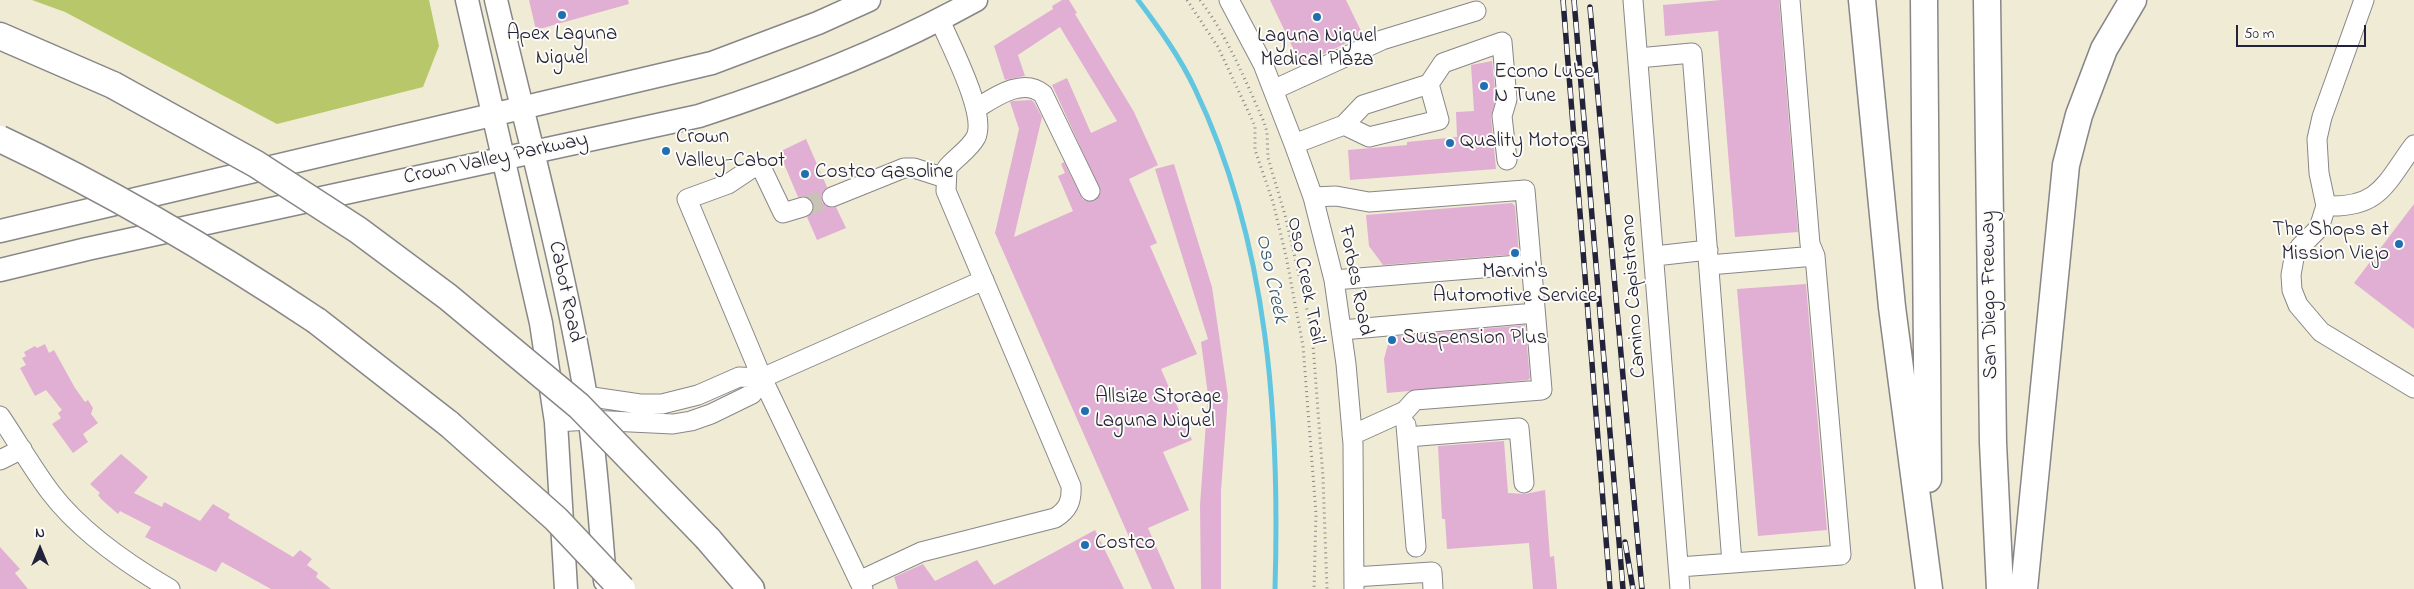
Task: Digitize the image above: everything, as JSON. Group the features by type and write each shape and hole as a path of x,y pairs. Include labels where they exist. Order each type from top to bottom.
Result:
{"highway":[{"path":"1862,0 1892,307 1929,589"},
{"path":"1924,0 1929,589"},
{"name":"San Diego Freeway","path":"1987,0 1993,434 2000,589"},
{"path":"2024,589 2066,165 2079,115 2104,48 2132,0"},
{"path":"0,36 113,85 256,164 358,230 448,297 579,406 708,539 751,589"},
{"path":"0,139 64,169 140,210 236,267 317,321 449,424 556,520 622,589"}],"main road":[{"name":"Cabot Road","path":"467,0 541,324 556,422 566,589"},
{"name":"Cabot Road","path":"496,0 561,275 585,395 606,589"},
{"name":"Crown Valley Parkway","path":"0,270 86,249 699,116 764,96 892,44 976,0"},
{"name":"Crown Valley Parkway","path":"0,231 235,174 493,116 712,63 857,3"}],"street":[{"name":"Forbes Road","path":"1229,0 1263,64 1294,144 1313,197 1334,280 1342,330 1352,436 1354,583"},
{"name":"Camino Capistrano","path":"1634,0 1680,589"},
{"path":"1679,567 1841,555 1815,256 1810,244 1790,0"},
{"path":"2364,0 2322,117 2317,139 2319,173 2326,206 2319,228 2300,247 2294,258 2291,275 2292,290 2298,305 2321,332 2414,388"},
{"path":"1273,90 1382,40 1476,10"},
{"path":"803,207 783,214 758,167 751,167 728,184 687,198 762,378 861,585 921,552 1055,518 1064,513 1069,505 1071,486 946,191 945,178 947,168 976,137 978,124 977,108 940,20"},
{"path":"1294,144 1344,125 1364,105 1429,84 1442,63 1502,42 1507,99 1502,116 1507,160"},
{"path":"1638,58 1692,53 1732,563"},
{"path":"1344,125 1369,137 1439,120 1429,84"},
{"path":"977,108 1008,91 1025,86 1036,88 1043,94 1090,191"},
{"path":"2326,206 2348,207 2365,202 2377,194 2414,145"},
{"path":"832,197 904,168 914,168 945,178"},
{"path":"1313,197 1336,196 1369,202 1525,190 1542,390 1415,400 1405,411 1352,436"},
{"path":"1655,256 1708,258 1815,256"},
{"path":"1334,280 1531,264"},
{"path":"552,394 585,395 640,404 662,404 698,395 739,377 762,378 984,280"},
{"path":"1342,330 1535,313"},
{"path":"556,422 589,420 673,424 691,421 711,414 752,394 762,378"},
{"path":"1405,411 1416,547"},
{"path":"0,416 51,494 93,535 136,569 170,589"},
{"path":"1407,437 1519,428 1524,483"},
{"path":"0,460 22,449"},
{"path":"1354,583 1432,572 1433,589"}],"path":[{"name":"Oso Creek Trail","path":"1188,0 1218,46 1255,126 1255,150 1273,202 1286,256 1303,346 1316,514 1314,589"},
{"name":"Oso Creek Trail","path":"1200,0 1213,17 1230,47 1264,122 1267,132 1268,158 1285,215 1312,331 1324,478 1327,589"}],"green space":[{"path":"32,0 429,0 439,46 423,87 277,124 65,12"}],"building":[{"name":"Apex Laguna Niguel","path":"529,0 628,0 629,4 536,30"},
{"path":"1062,0 1069,0 1077,13 1075,14 1134,112 1158,165 1129,179 1157,243 1150,246 1197,354 1161,369 1192,440 1163,452 1189,510 1148,528 1175,589 1152,589 995,233 1019,129 1010,102 1031,100 1042,117 1014,237 1073,211 1058,176 1065,173 1061,164 1064,162 1083,200 1094,201 1101,192 1052,85 1067,78 1091,133 1117,121 1060,27 1018,55 1025,76 1005,80 994,46 1053,9 1052,6"},
{"name":"Laguna Niguel Medical Plaza","path":"1270,0 1346,0 1363,35 1301,65"},
{"path":"1721,0 1779,0 1798,232 1735,237 1718,31 1665,36 1663,5"},
{"name":"Quality Motors","path":"1492,61 1496,98 1491,117 1496,169 1350,180 1348,150 1407,145 1407,142 1457,137 1456,112 1474,111 1471,65"},
{"name":"Costco Gasoline","path":"806,139 827,187 821,195 822,202 830,208 836,207 846,228 817,240 807,217 814,210 814,203 806,196 798,197 779,152"},
{"name":"Allsize Storage Laguna Niguel","path":"1174,164 1212,287 1228,396 1221,491 1221,589 1201,589 1200,505 1208,395 1201,342 1208,339 1155,169"},
{"path":"1512,203 1515,206 1519,254 1383,265 1369,246 1366,215"},
{"name":"The Shops at Mission Viejo","path":"2414,204 2414,329 2354,283"},
{"path":"1806,284 1827,530 1758,536 1737,289"},
{"path":"1525,325 1530,378 1528,380 1387,393 1384,359 1390,337"},
{"path":"45,344 49,353 54,350 85,402 88,400 93,408 91,414 98,423 83,434 88,442 73,453 52,424 61,418 58,413 62,410 46,390 35,396 20,368 26,365 22,358 26,356 24,352 35,346 37,348"},
{"path":"1504,441 1508,493 1525,494 1545,490 1550,557 1554,556 1557,589 1533,589 1529,543 1447,549 1445,519 1442,519 1438,446"},
{"path":"121,454 148,477 134,493 162,507 164,502 200,521 213,504 230,514 228,518 293,557 300,550 312,559 307,565 318,573 316,577 331,589 271,589 222,562 216,572 145,537 151,527 120,511 118,514 102,500 98,495 100,493 90,484"},
{"name":"Costco","path":"1095,530 1124,589 898,589 894,577 923,564 935,581 977,560 994,585"},
{"path":"0,547 20,569 15,573 28,589 0,589"}],"waterway":[{"name":"Oso Creek","path":"1138,0 1176,54 1195,89 1220,148 1239,209 1254,271 1265,334 1271,397 1275,461 1275,589"}],"tunnel":[{"path":"803,207 832,197"}],"railway":[{"path":"1563,0 1610,589"},
{"path":"1574,0 1623,589"},
{"path":"1590,7 1642,589"},
{"path":"1625,542 1633,589"}],"place":[{"name":"Apex Laguna Niguel","path":"562,15"},
{"name":"Laguna Niguel Medical Plaza","path":"1317,17"},
{"name":"Econo Lube N Tune","path":"1484,86"},
{"name":"Quality Motors","path":"1450,143"},
{"name":"Crown Valley-Cabot","path":"666,151"},
{"name":"Costco Gasoline","path":"805,174"},
{"name":"The Shops at Mission Viejo","path":"2399,244"},
{"name":"Marvin's Automotive Service","path":"1515,253"},
{"name":"Suspension Plus","path":"1392,340"},
{"name":"Allsize Storage Laguna Niguel","path":"1085,411"},
{"name":"Costco","path":"1085,545"}]}
